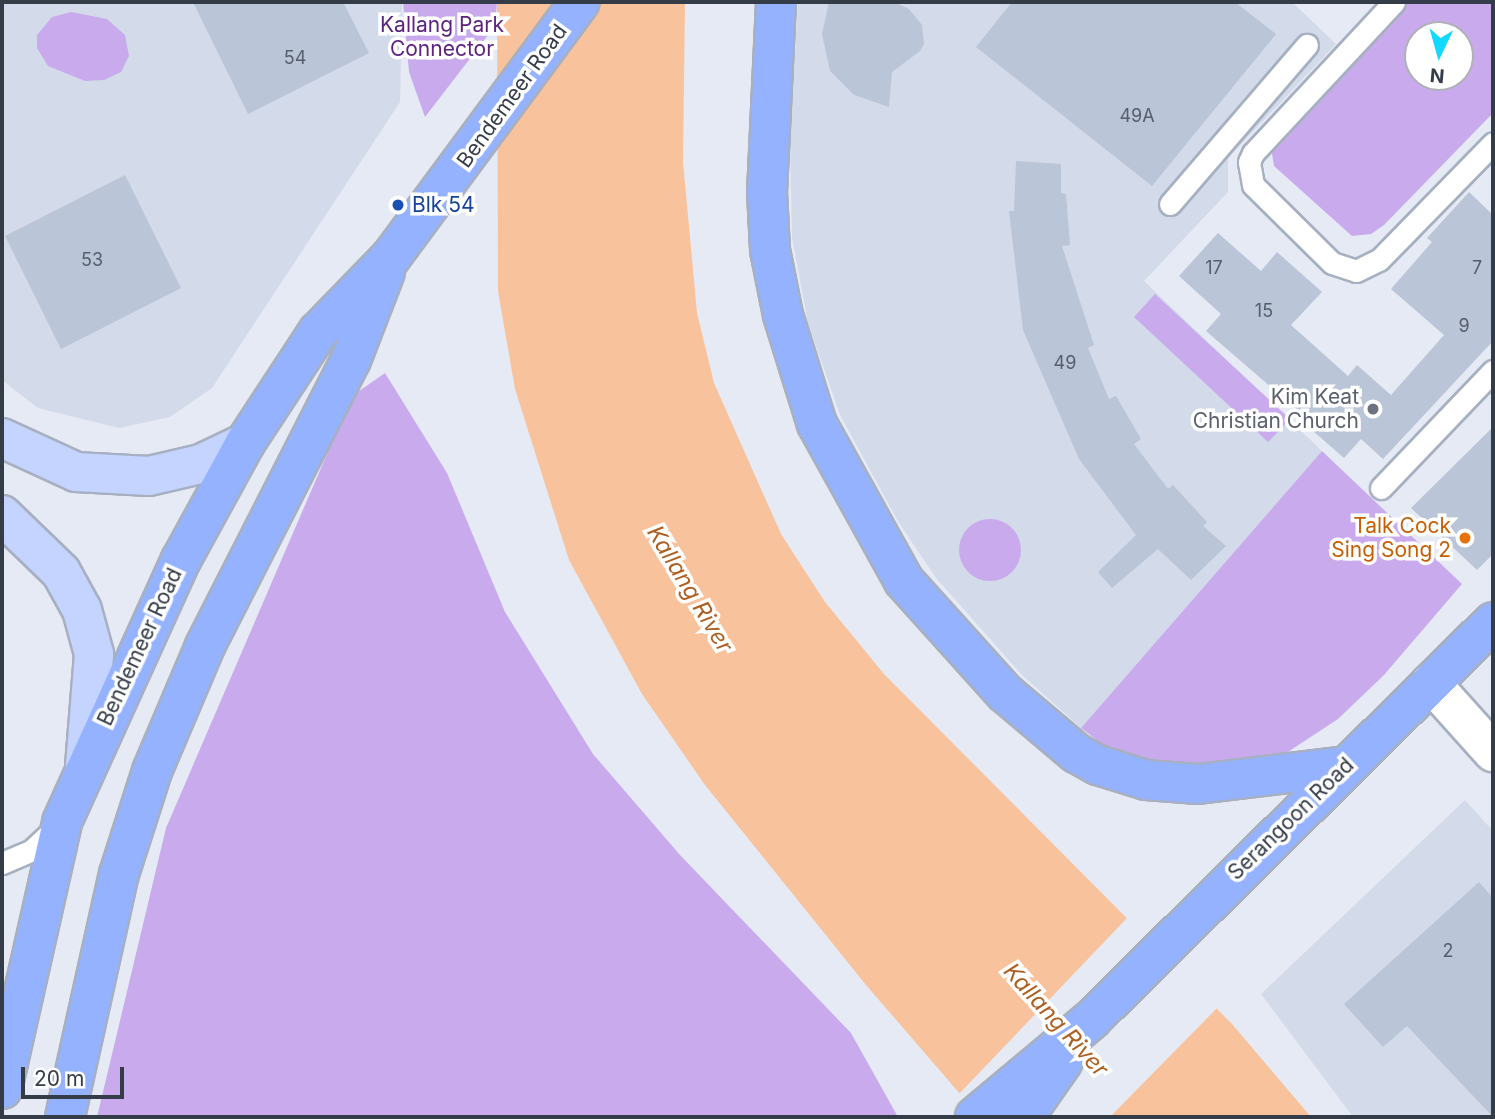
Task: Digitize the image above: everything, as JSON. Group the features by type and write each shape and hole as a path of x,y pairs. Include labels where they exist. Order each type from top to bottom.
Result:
{"main road":[{"name":"Bendemeer Road","path":"2,1089 62,822 85,765 181,560 245,443 318,332 391,257 580,2"},
{"path":"776,2 767,192 771,250 783,315 817,424 904,581 1005,693 1076,753 1098,765 1146,780 1198,784 1346,766"},
{"name":"Bendemeer Road","path":"65,1117 116,887 152,771 205,646 351,360 391,257"},
{"path":"2,438 76,472 149,476 201,464 245,443"},
{"path":"2,515 61,572 82,610 94,654 85,765"},
{"name":"Serangoon Road","path":"975,1117 1092,1020 1185,923 1493,622"},
{"name":"Serangoon Road","path":"1024,1117 1092,1020"}],"street":[{"path":"1431,683 1493,752"}],"lane":[{"path":"1394,2 1253,153 1249,173 1260,193 1332,263 1347,271 1366,269 1379,260 1493,143"},
{"path":"1170,204 1307,45"},
{"path":"1278,79 1304,98"},
{"path":"1381,488 1493,371"},
{"path":"2,863 32,850 62,822"}],"shaded area":[{"path":"2,2 402,2 400,102 212,388 170,417 119,428 38,408 2,380"},
{"path":"798,2 1292,2 1336,44 1228,158 1228,192 1144,281 1322,451 1081,728 1022,675 936,578 899,523 840,415 808,323 792,237 790,147"},
{"path":"1465,800 1493,831 1493,1117 1353,1117 1261,994"}],"green space":[{"name":"Kallang Park Connector","path":"403,2 497,2 495,26 425,117 409,72"},
{"path":"1409,2 1493,2 1493,113 1384,225 1371,234 1352,236 1274,166 1271,147"},
{"path":"71,12 107,19 125,35 129,56 121,72 104,80 85,81 48,66 37,48 37,35 52,17"},
{"path":"1155,294 1290,419 1268,442 1134,317"},
{"path":"385,373 447,473 505,612 593,754 680,855 851,1033 898,1117 97,1117 166,828 352,396"},
{"path":"1322,451 1462,584 1384,675 1338,719 1253,775 1222,777 1118,757 1081,728"},
{"path":"984,519 996,519 1012,528 1019,538 1019,562 1012,572 996,581 984,581 973,576 964,567 959,556 959,544 964,533 973,524"}],"water":[{"name":"Kallang River","path":"497,2 685,2 683,162 697,313 714,383 781,534 825,602 884,674 1232,1024 1311,1117 980,1117 866,985 705,785 642,694 569,560 515,389 498,291"}],"pier":[{"path":"1129,916 1219,1006 1110,1117 975,1117 957,1096"}],"building":[{"path":"193,2 343,2 369,53 248,114"},
{"path":"829,2 894,2 909,9 922,25 924,44 920,51 892,72 889,107 854,95 830,71 822,34"},
{"path":"1012,2 1235,2 1276,34 1152,186 976,47"},
{"path":"1016,161 1061,164 1061,193 1066,194 1070,245 1062,246 1094,345 1088,348 1109,399 1116,396 1141,439 1134,444 1168,489 1173,485 1207,522 1203,526 1226,546 1191,580 1158,549 1112,588 1098,572 1136,535 1079,459 1023,330 1009,211 1014,211"},
{"path":"125,175 181,288 61,349 5,236"},
{"path":"1469,192 1493,215 1493,341 1383,459 1361,439 1344,458 1305,424 1309,420 1206,331 1221,314 1179,276 1218,233 1261,271 1277,252 1322,292 1291,325 1348,376 1357,365 1391,395 1444,335 1391,289 1432,242 1427,238"},
{"path":"1493,427 1493,554 1477,570 1411,508"},
{"path":"1479,882 1493,898 1493,1117 1407,1026 1383,1047 1344,1004"}],"place":[{"name":"Blk 54","path":"398,205"},
{"name":"Kim Keat Christian Church","path":"1373,409"},
{"name":"Talk Cock Sing Song 2","path":"1465,538"}]}
